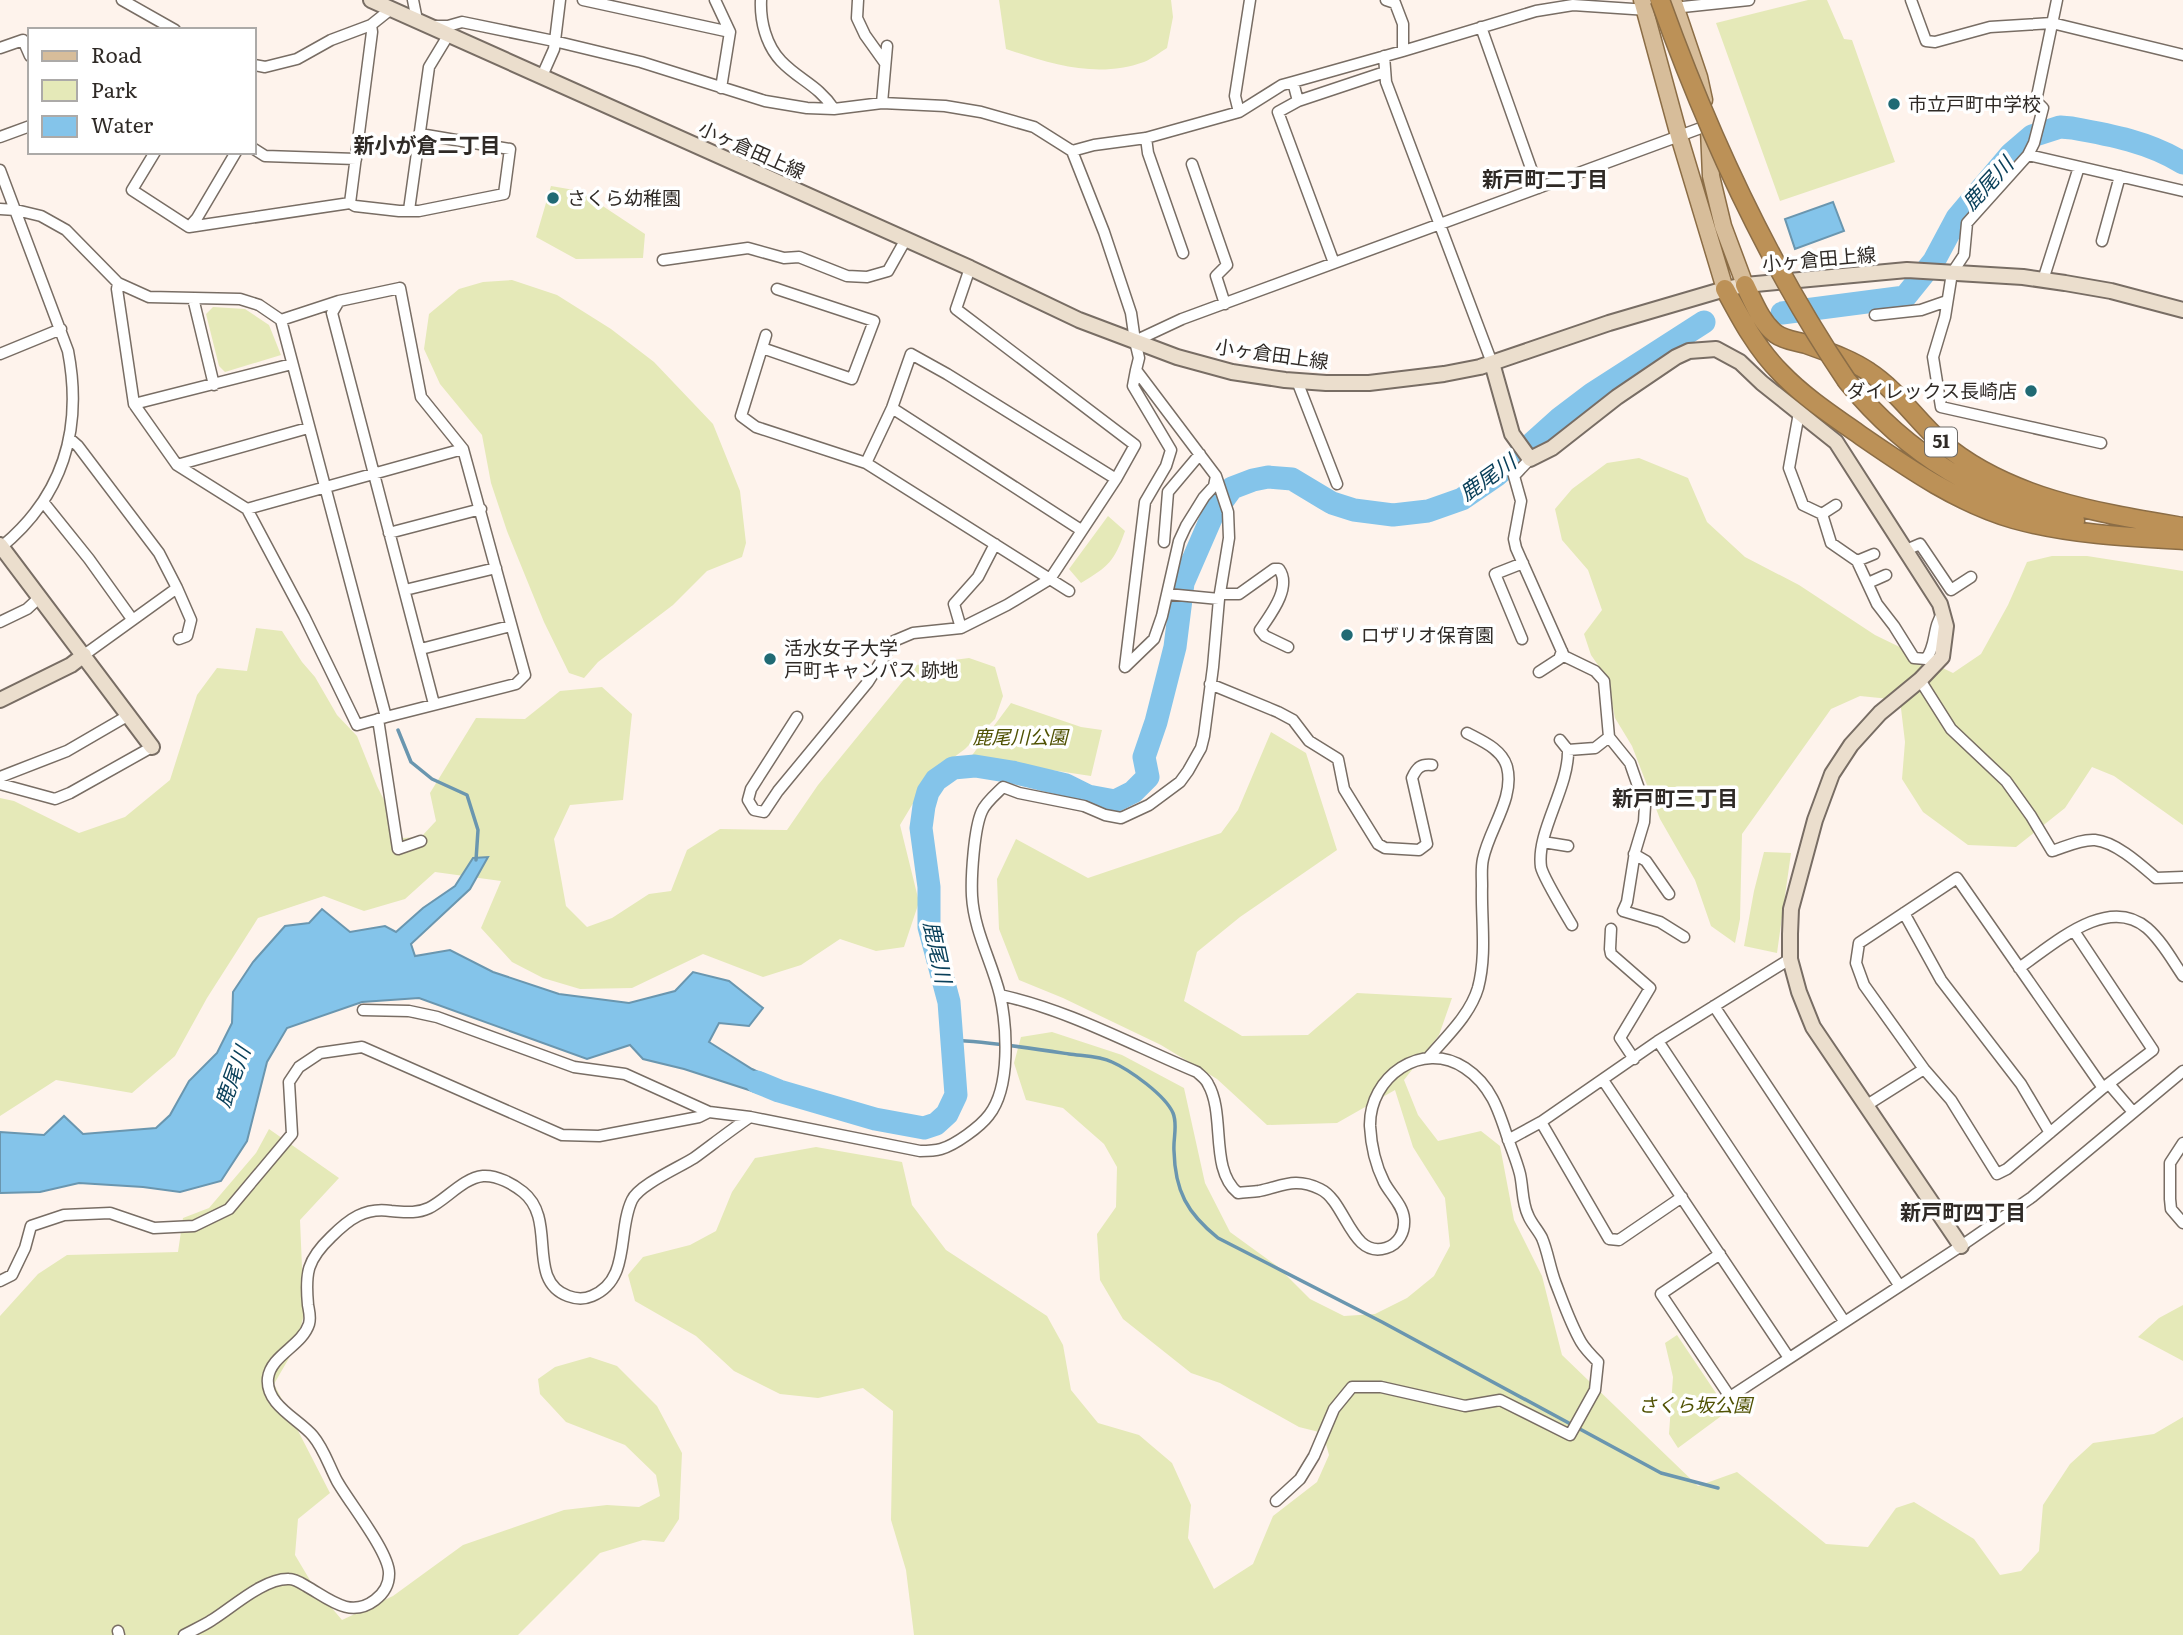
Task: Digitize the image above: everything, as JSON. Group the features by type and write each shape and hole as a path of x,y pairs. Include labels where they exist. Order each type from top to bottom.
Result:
{"highway":[{"name":"51","path":"1670,3 1701,108 1762,241 1799,308 1847,382 1882,421 1903,440 1944,469 2013,503 2070,520 2183,539"},
{"name":"51","path":"1745,285 1762,317 1777,335 1853,361 1870,372 1941,442 1982,471 2050,499 2107,514 2183,527"},
{"name":"51","path":"1725,289 1751,336 1781,373 1838,419 1911,469 1952,493 2013,519 2046,526 2130,537 2183,539"}],"main road":[{"name":"小ヶ倉田上線","path":"371,0 906,239 1079,320 1177,357 1232,372 1297,381 1369,383 1444,374 1480,367 1609,323 1725,289 1907,270 2043,280 2111,291 2183,310"},
{"name":"51","path":"1670,3 1699,77 1709,125 1711,176 1723,226 1745,285"},
{"name":"51","path":"1643,5 1725,289"},
{"path":"1492,363 1512,434 1530,459 1552,448 1617,397 1689,351 1716,349 1729,355 1836,442 1944,612 1946,626 1942,657 1920,680 1880,713 1851,745 1832,774 1815,820 1791,909 1790,959 1813,1027 1961,1246"},
{"path":"1,547 152,747"},
{"path":"0,700 71,665 84,655"}],"street":[{"path":"122,0 171,28"},
{"path":"413,0 424,23 448,26 462,22 554,41 641,62 765,101 807,108 834,109 882,103 945,106 995,115 1034,127 1072,151 1104,232 1131,313 1139,358 1133,386 1171,450 1167,466 1145,502 1125,667 1154,639 1174,558 1183,534 1214,485 1216,476"},
{"path":"541,76 554,49 560,0"},
{"path":"583,0 730,33"},
{"path":"715,0 730,33 721,88"},
{"path":"761,0 763,22 771,46 781,61 825,95 834,109"},
{"path":"858,0 857,18 885,64"},
{"path":"1239,112 1235,96 1250,0"},
{"path":"1072,151 1094,145 1146,138 1239,112 1282,85 1536,11 1573,5 1749,0"},
{"path":"1911,0 1926,41 1935,42 1990,27 2052,23 2183,55"},
{"path":"2057,0 2036,101 2043,108 2035,143 2028,155 1968,223 1964,255 1952,273 1933,357 1941,407 2101,443"},
{"path":"1393,1 1403,24 1403,51"},
{"path":"256,65 265,67 297,59 331,40 371,25 391,9"},
{"path":"350,203 371,25"},
{"path":"1481,27 1538,188"},
{"path":"409,210 429,67 449,34"},
{"path":"0,48 23,40 28,51"},
{"path":"882,103 887,46"},
{"path":"1384,57 1386,82 1492,363"},
{"path":"1334,263 1278,112 1298,101 1385,72"},
{"path":"1293,82 1298,101"},
{"path":"1135,341 1182,319 1709,125"},
{"path":"0,137 28,127"},
{"path":"154,154 132,190 189,227 350,203 419,211 504,194 510,149 420,134"},
{"path":"1146,138 1147,153 1183,253"},
{"path":"256,150 265,156 356,159"},
{"path":"189,227 235,154"},
{"path":"2028,155 2183,191"},
{"path":"1192,164 1227,265 1216,276 1225,303"},
{"path":"2043,280 2079,167"},
{"path":"0,170 61,329 68,351 74,396 70,439 44,503 1,547"},
{"path":"2102,241 2120,176"},
{"path":"0,209 41,216 66,230 118,283 149,296 240,299 259,305 281,320 382,718 398,849 421,841"},
{"path":"663,260 748,248 784,258 799,257 847,276 867,277 888,271 906,239"},
{"path":"797,717 751,789 748,800 754,810 764,812 778,791 868,682 894,640 913,633 961,628 1050,579 1116,479 1135,445 956,309 970,268"},
{"path":"118,283 134,404 177,464 247,509 304,616 356,725 516,684 524,675 481,509 463,449 421,397 400,288 339,301 281,320"},
{"path":"762,348 852,379 874,321 777,289"},
{"path":"193,299 214,386"},
{"path":"339,301 332,313 434,704"},
{"path":"1875,315 1921,310 1947,302"},
{"path":"0,354 61,329"},
{"path":"766,335 741,416 756,427 866,463 1069,591"},
{"path":"866,463 892,408 911,355 947,374 1116,479"},
{"path":"134,404 214,386 292,364"},
{"path":"363,1010 409,1011 437,1017 574,1067 625,1074 709,1112 750,1117 920,1151 940,1149 968,1134 989,1115 999,1094 1005,1066 1000,995 983,947 972,897 977,832 983,809 1003,787 1019,793 1084,806 1121,818 1135,813 1180,782 1204,736 1229,538 1228,512 1216,476 1136,370"},
{"path":"1297,381 1337,484"},
{"path":"892,408 1081,530"},
{"path":"1799,413 1789,468 1803,505 1822,514 1831,543 1857,561 1877,604 1914,658 1926,659 1932,651 1936,623 1944,612"},
{"path":"177,464 308,428"},
{"path":"70,439 159,553 191,620 187,636 179,639"},
{"path":"247,509 463,449"},
{"path":"1164,542 1168,492 1200,454"},
{"path":"1530,459 1514,476 1521,500 1514,539 1564,656 1595,671 1604,681 1609,737 1630,763 1645,806 1644,822 1634,854 1627,902 1623,911 1660,922 1684,937"},
{"path":"44,503 132,619"},
{"path":"1822,514 1836,505"},
{"path":"389,533 481,509"},
{"path":"961,628 954,604 978,577 995,544"},
{"path":"1906,550 1920,544 1951,590 1971,577"},
{"path":"1857,561 1874,554"},
{"path":"1522,639 1494,574 1523,563"},
{"path":"405,590 496,568"},
{"path":"1167,594 1196,597 1239,594 1274,569 1279,569 1284,580 1281,593 1260,630 1265,636 1288,647"},
{"path":"1868,583 1885,575"},
{"path":"84,655 177,588"},
{"path":"0,622 27,609 40,597"},
{"path":"421,649 510,626"},
{"path":"1539,672 1556,662 1562,651"},
{"path":"1920,680 1951,729 2006,781 2052,851 2095,840 2129,856 2156,878 2183,877"},
{"path":"1210,684 1293,720 1309,741 1338,759 1344,789 1378,844 1385,848 1419,850 1427,844 1412,778 1422,764 1432,765"},
{"path":"0,777 67,751 129,715"},
{"path":"1428,1058 1464,1015 1478,989 1484,946 1480,905 1481,867 1485,845 1509,788 1506,763 1498,751 1467,733"},
{"path":"1568,750 1595,748 1609,737"},
{"path":"1560,740 1568,750 1559,797 1545,832 1541,868 1572,925"},
{"path":"0,784 55,799 152,747"},
{"path":"1544,842 1568,846"},
{"path":"1634,854 1646,862 1669,894"},
{"path":"2074,932 2153,1050 2106,1086 2007,1169 1997,1174 1951,1100 1924,1069 1864,985 1856,962 1859,943 1957,878 2106,1086 2133,1112"},
{"path":"1903,913 1941,980 2021,1084 2050,1133"},
{"path":"2019,968 2092,921 2107,916 2134,919 2155,936 2183,976"},
{"path":"1611,929 1611,954 1650,988 1620,1038 1634,1059"},
{"path":"1508,1140 1541,1122 1658,1041 1790,959"},
{"path":"1000,995 1034,1002 1068,1015 1197,1072 1208,1083 1214,1104 1224,1175 1230,1186 1238,1193 1297,1182 1322,1189 1338,1205 1359,1240 1376,1249 1386,1248 1395,1242 1402,1234 1404,1223 1402,1210 1385,1184 1376,1159 1370,1125 1374,1100 1387,1079 1413,1061 1428,1058 1454,1062 1479,1079 1498,1109 1520,1173 1527,1214 1542,1239 1556,1284 1581,1343 1598,1362 1595,1390 1572,1432 1570,1435 1500,1400 1465,1406 1381,1387 1352,1387 1334,1409 1314,1457 1300,1479 1276,1501"},
{"path":"1714,1006 1899,1285"},
{"path":"1658,1041 1844,1321"},
{"path":"0,1280 12,1276 25,1248 31,1226 64,1215 110,1213 155,1227 167,1227 194,1226 229,1209 292,1134 289,1082 299,1067 320,1053 362,1047 562,1135 599,1136 699,1117 709,1112"},
{"path":"1867,1105 1924,1069"},
{"path":"1720,1254 1661,1294 1730,1398 2032,1196 2183,1071"},
{"path":"1603,1080 1789,1358"},
{"path":"184,1635 276,1581 293,1579 340,1606 352,1608 365,1607 387,1587 390,1571 379,1545 337,1481 324,1453 312,1434 274,1399 269,1390 268,1379 277,1361 298,1342 309,1326 307,1273 313,1257 348,1221 375,1209 417,1212 429,1208 481,1176 496,1178 513,1185 532,1200 542,1227 544,1263 551,1284 559,1293 575,1299 590,1297 603,1290 617,1270 632,1198 750,1117"},
{"path":"1541,1122 1609,1239 1619,1240 1682,1197"},
{"path":"2183,1143 2170,1163 2171,1209 2183,1223"}],"green space":[{"path":"999,0 1171,0 1173,17 1167,48 1144,62 1109,69 1074,68 1006,49"},
{"path":"1808,0 1827,0 1844,39 1852,40 1895,162 1780,201 1716,23"},
{"path":"551,186 580,191 645,234 643,258 576,259 536,237"},
{"path":"512,280 557,295 611,329 654,362 713,424 740,491 746,543 742,557 707,571 673,605 598,662 584,678 569,673 544,622 507,531 491,483 482,435 440,384 424,349 429,314 459,289 483,282"},
{"path":"213,307 245,309 269,325 281,355 225,372 219,366 206,314"},
{"path":"1639,458 1688,478 1707,522 1745,557 1799,585 1875,635 1953,673 1981,654 2008,605 2027,562 2052,556 2087,556 2183,571 2183,825 2114,776 2092,767 2065,808 2016,847 1968,845 1923,812 1902,779 1905,742 1900,700 1860,696 1831,709 1742,834 1740,919 1735,943 1711,926 1695,880 1660,819 1632,746 1615,718 1607,678 1591,655 1584,634 1602,610 1588,570 1562,540 1555,509 1572,489 1607,463"},
{"path":"1108,516 1125,531 1121,541 1114,557 1081,583 1069,569"},
{"path":"256,628 282,631 315,677 337,715 357,736 377,786 403,838 421,837 436,821 430,793 476,718 525,719 560,691 602,687 632,714 623,800 570,805 554,839 566,906 587,927 612,918 649,894 671,891 687,850 720,829 787,830 818,785 916,665 969,658 995,667 1003,696 995,719 965,749 930,775 900,825 919,902 904,947 876,951 840,939 801,965 763,977 703,954 632,988 580,989 543,978 512,962 481,928 501,881 435,872 405,899 364,911 324,896 258,918 207,998 175,1056 132,1093 56,1080 0,1116 0,798 14,801 79,833 125,817 170,780 197,695 217,668 247,671"},
{"name":"鹿尾川公園","path":"1011,703 1081,727 1102,730 1091,776 970,758"},
{"path":"1271,732 1306,753 1337,850 1240,917 1197,952 1184,1001 1242,1036 1308,1035 1357,993 1452,998 1439,1035 1404,1080 1418,1115 1438,1141 1481,1131 1500,1146 1514,1220 1542,1276 1562,1355 1698,1486 1737,1472 1826,1544 1868,1547 1896,1508 1914,1502 1974,1539 2000,1575 2021,1571 2039,1551 2043,1505 2070,1464 2093,1443 2154,1434 2183,1417 2183,1635 914,1635 906,1570 891,1520 893,1411 863,1388 818,1398 780,1394 734,1371 696,1336 635,1301 628,1275 643,1257 690,1245 716,1231 732,1192 755,1158 816,1147 902,1162 912,1205 946,1250 1047,1316 1063,1345 1071,1390 1098,1423 1139,1435 1172,1463 1191,1505 1188,1538 1214,1589 1253,1564 1273,1516 1317,1482 1329,1455 1323,1433 1299,1427 1220,1383 1191,1373 1123,1319 1100,1280 1097,1234 1116,1207 1117,1167 1104,1144 1063,1108 1026,1100 1014,1063 1021,1037 1052,1032 1122,1055 1184,1088 1205,1183 1230,1232 1277,1266 1310,1299 1344,1316 1375,1314 1407,1298 1434,1276 1450,1246 1445,1198 1413,1147 1395,1090 1337,1123 1267,1125 1217,1079 1161,1045 1019,980 999,929 997,879 1016,839 1088,878 1221,833 1238,810"},
{"path":"1764,852 1791,853 1777,953 1744,946"},
{"path":"269,1129 339,1178 300,1220 304,1314 296,1346 274,1384 330,1493 298,1519 295,1555 314,1587 342,1620 393,1596 463,1545 564,1510 607,1505 639,1507 660,1496 656,1475 625,1445 566,1422 540,1394 538,1379 555,1367 590,1357 617,1366 657,1406 682,1453 679,1519 664,1542 643,1540 600,1553 518,1635 0,1635 0,1316 38,1274 67,1255 178,1252 183,1218 209,1208 256,1153"},
{"path":"2183,1305 2183,1361 2138,1337 2159,1318"},
{"name":"さくら坂公園","path":"1677,1335 1728,1411 1678,1448 1669,1434 1673,1377 1665,1343"}],"water":[{"path":"1833,202 1844,231 1795,249 1785,219"},
{"path":"488,857 470,889 411,944 415,956 450,950 493,972 559,994 629,1003 675,991 693,972 729,981 763,1008 749,1026 719,1023 709,1042 752,1069 788,1086 783,1101 684,1069 643,1059 630,1045 587,1059 419,998 362,1002 287,1028 267,1062 247,1141 221,1181 180,1192 79,1183 40,1192 0,1193 0,1132 44,1135 64,1116 83,1134 156,1128 170,1115 189,1081 217,1053 232,1023 233,992 253,962 285,926 309,923 322,909 350,932 385,926 396,932 423,908 455,886 473,858"}],"waterway":[{"name":"鹿尾川","path":"1782,313 1905,297 1934,261 1957,218 2011,154 2032,136 2060,127 2072,128 2143,145 2183,163"},
{"name":"鹿尾川","path":"757,1082 875,1119 924,1128 936,1124 947,1114 956,1095 949,1002 929,927 929,887 921,828 928,792 936,780 953,768 975,766 1066,785 1088,796 1115,801 1133,792 1148,777 1144,757 1175,647 1183,583 1213,514 1232,488 1268,477 1292,479 1332,503 1354,510 1393,515 1428,511 1462,499 1497,475 1559,419 1592,394 1704,322"},
{"path":"398,730 411,762 432,779 467,795 478,830 476,860"},
{"path":"952,1040 1091,1056 1119,1066 1155,1091 1169,1106 1175,1122 1175,1165 1180,1190 1198,1219 1218,1238 1382,1322 1661,1473 1718,1488"}],"place":[{"name":"市立戸町中学校","path":"1894,104"},
{"name":"さくら幼稚園","path":"553,198"},
{"name":"ダイレックス長崎店","path":"2031,391"},
{"name":"ロザリオ保育園","path":"1347,635"},
{"name":"活水女子大学 戸町キャンパス 跡地","path":"770,659"}],"district":[{"name":"新小が倉二丁目","path":"427,146"},
{"name":"新戸町二丁目","path":"1545,180"},
{"name":"新戸町三丁目","path":"1675,799"},
{"name":"新戸町四丁目","path":"1963,1213"}]}
